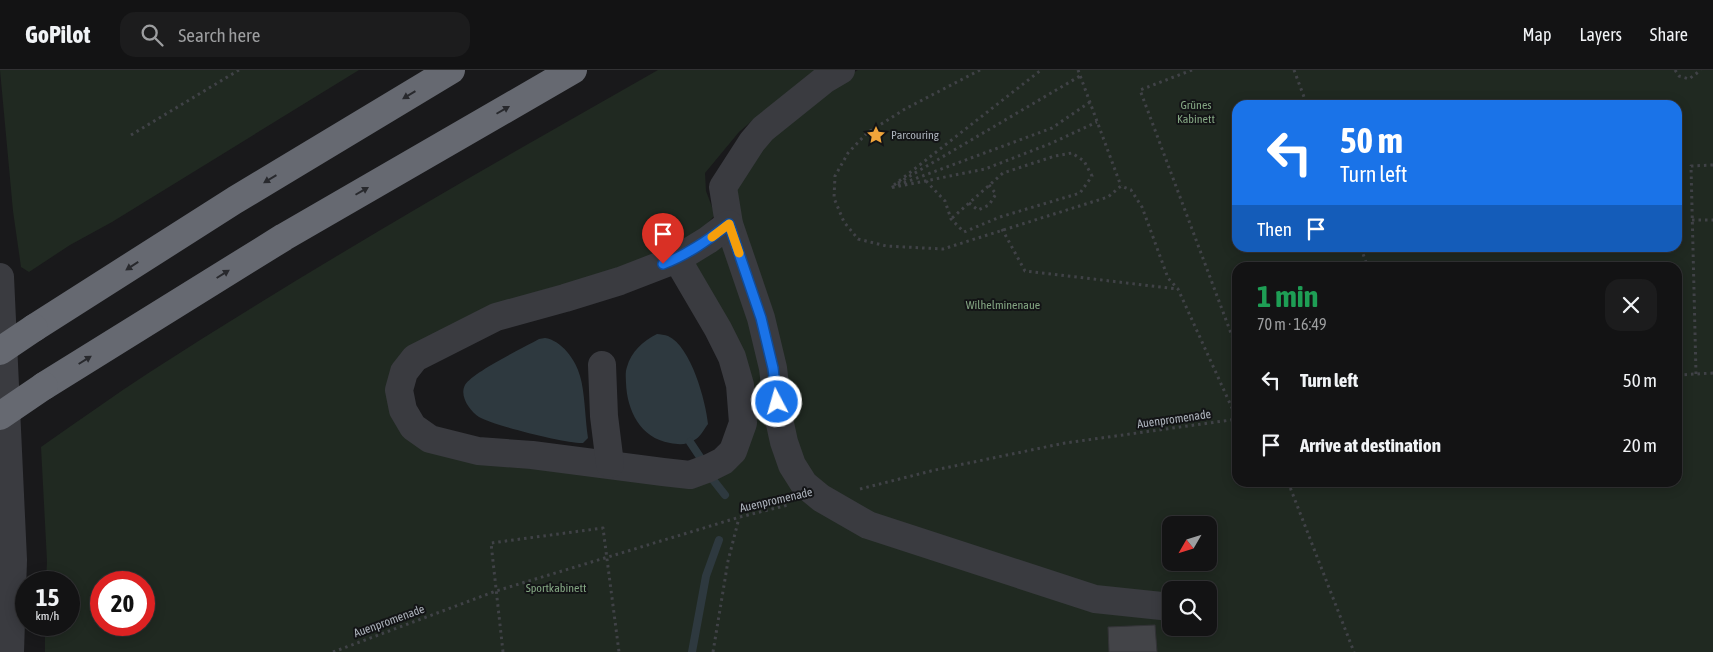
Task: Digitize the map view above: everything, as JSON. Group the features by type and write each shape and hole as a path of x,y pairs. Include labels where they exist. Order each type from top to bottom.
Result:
{"highway":[{"path":"0,350 236,200 451,70"},
{"path":"0,416 44,386 284,237 573,70"}],"street":[{"path":"841,70 816,86 763,129 752,142 724,187 729,224 761,318 773,368 779,419 792,465 804,484 821,498 868,525 1096,599 1162,606"},
{"path":"677,259 732,357 742,396 744,422 733,451 723,461 690,475 610,464 478,451 430,439 412,427 403,410 399,390 404,372 415,358 496,317 611,284 677,259 708,240 729,224"},
{"path":"0,277 13,560 10,652"},
{"path":"602,365 604,416 610,464"}],"path":[{"path":"131,135 238,70"},
{"path":"980,70 904,109 867,133 848,153 835,176 834,198 844,222 858,239 886,246 943,248 1108,196 1120,186"},
{"path":"890,188 1041,70"},
{"path":"1078,70 1120,186"},
{"path":"1192,70 1140,90 1232,336"},
{"path":"1294,70 1305,100"},
{"path":"1675,70 1679,76 1689,79 1701,70"},
{"path":"890,188 1080,76"},
{"path":"890,188 1052,128 1090,102"},
{"path":"890,188 985,169 1052,143 1097,122"},
{"path":"926,181 945,201 951,219 964,232 1000,217 1080,193 1092,176 1084,161 1072,153 1055,156 1002,172 951,219"},
{"path":"1696,374 1691,166 1713,165"},
{"path":"969,203 978,210 989,205 996,194 989,185"},
{"path":"1120,186 1131,190 1142,207 1168,278 1178,290 1232,408"},
{"path":"1692,220 1713,220"},
{"path":"1002,229 1025,271 1178,290"},
{"path":"1682,374 1713,373"},
{"name":"Auenpromenade","path":"333,652 496,591 776,507 936,470 1065,443 1232,420"},
{"path":"1290,487 1354,652"},
{"path":"713,652 728,561 740,517"},
{"path":"503,652 491,543 603,528 619,652"}],"green space":[{"path":"0,70 359,70 112,222 70,245 29,272 21,267 13,211"},
{"name":"Wilhelminenaue","path":"658,70 823,70 754,119 739,132 705,173 706,191 715,215 702,229 687,240 618,269 491,305 408,349 404,436 692,486 746,439 692,260 719,245 728,251 733,190 758,148 830,86 858,70 1713,70 1713,652 45,652 45,636 80,636 80,571 47,571 41,447 212,332 402,217"}],"shaded area":[{"path":"657,334 668,336 684,351 701,389 708,424 698,438 693,441 680,444 660,440 643,429 632,413 627,393 626,369 631,356 638,348"},
{"path":"545,338 562,347 571,357 578,370 582,383 588,438 583,443 514,429 479,417 472,411 464,398 465,385 478,374 499,360 539,339"}],"building":[{"path":"1155,625 1157,652 1109,652 1108,627"}],"waterway":[{"path":"690,442 704,463"},
{"path":"710,476 725,495"},
{"path":"692,652 706,576 719,540"}],"slow traffic":[{"path":"712,237 729,224 739,253"}],"place":[{"name":"Parcouring","path":"876,135"}],"route":[{"path":"663,264 687,253 729,224 761,318 773,368 777,402"}],"park label":[{"name":"Grünes Kabinett","path":"1196,112"},
{"name":"Sportkabinett","path":"556,588"}]}
